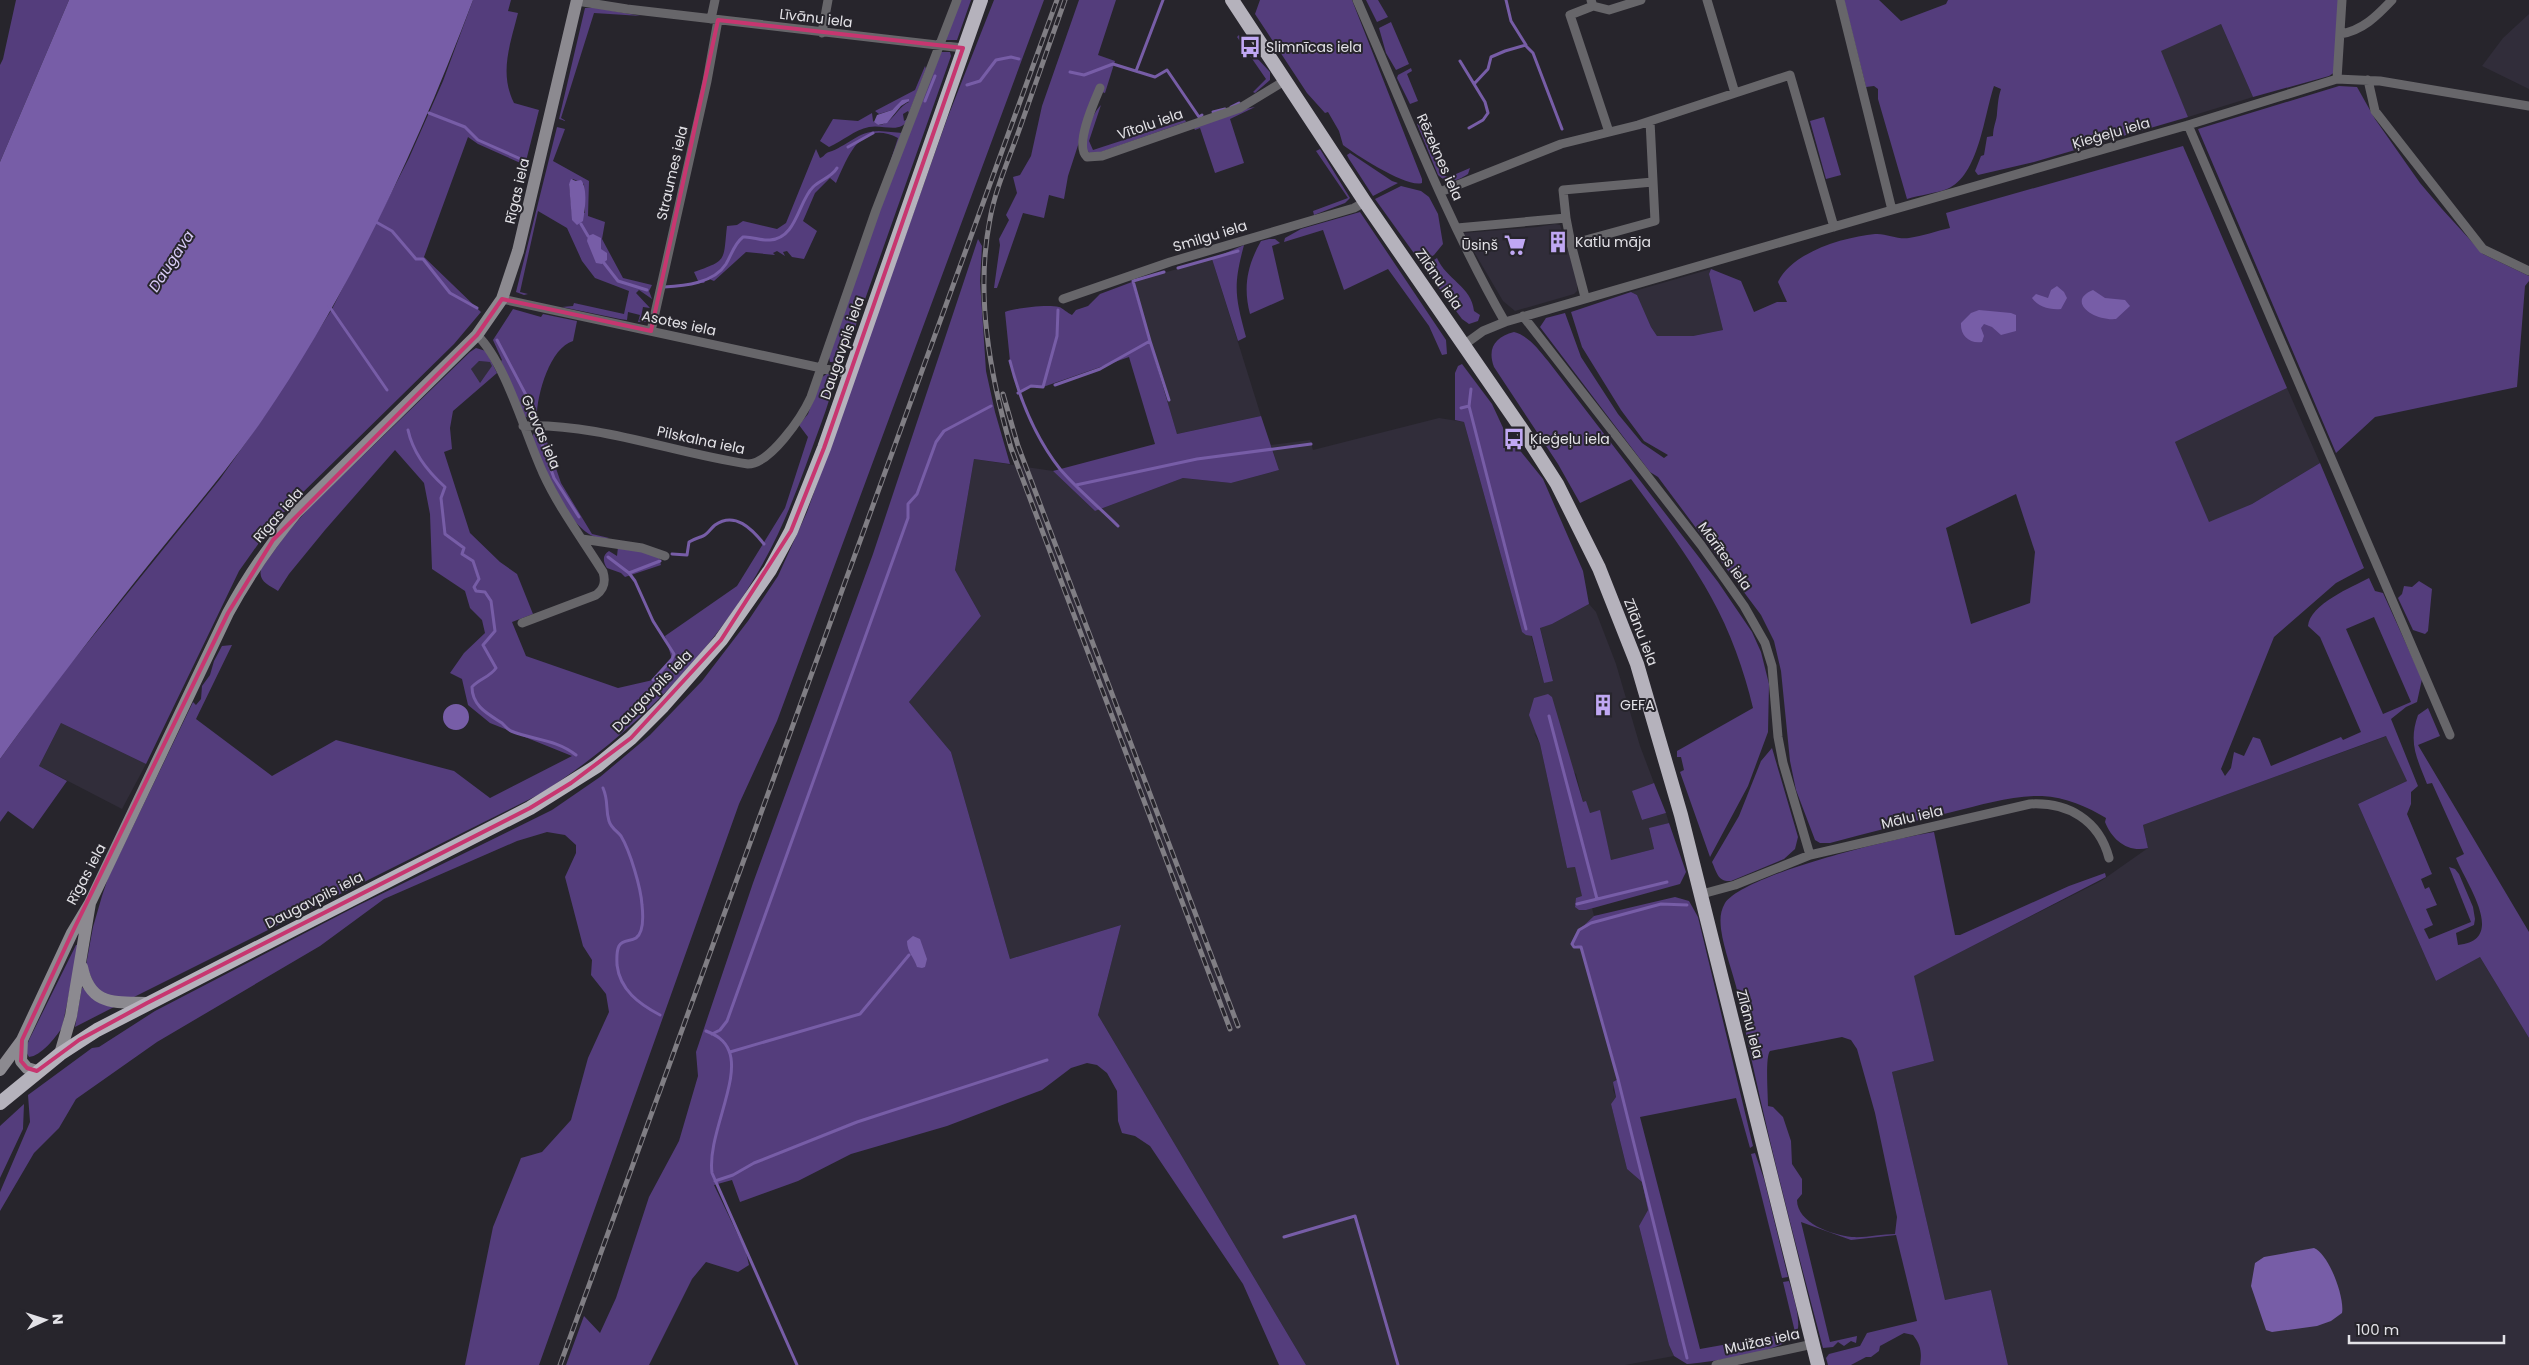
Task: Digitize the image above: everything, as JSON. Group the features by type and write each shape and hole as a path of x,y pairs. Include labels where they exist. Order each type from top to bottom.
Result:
{"highway":[{"name":"Daugavpils iela","path":"0,1103 60,1054 147,1002 530,808 597,766 631,738 670,698 721,640 770,570 791,531 824,448 981,0"},
{"name":"Zīlānu iela","path":"1232,0 1365,202 1465,344 1557,484 1599,568 1624,627 1656,724 1702,894 1818,1365"}],"main road":[{"name":"Rīgas iela","path":"0,1070 22,1040 76,924 90,903 228,613 248,576 273,540 297,512 477,335 502,299 518,251 577,0"},
{"path":"60,1054 71,1016 90,903"},
{"path":"81,963 85,982 91,991 100,998 113,1002 147,1002"},
{"path":"22,1040 21,1061 27,1068 37,1071"}],"street":[{"name":"Līvānu iela","path":"577,0 822,33 963,48"},
{"name":"Straumes iela","path":"651,331 707,81 715,0"},
{"path":"822,33 828,0"},
{"name":"Daugavpils iela","path":"822,367 876,210 957,0"},
{"name":"Rēzeknes iela","path":"1358,0 1456,228 1505,322"},
{"path":"1609,132 1570,15 1592,3 1609,10 1641,0"},
{"path":"1707,0 1735,93"},
{"path":"1840,0 1892,210"},
{"path":"2337,79 2342,0"},
{"path":"2340,34 2349,32 2372,20 2392,0"},
{"path":"1440,192 1561,144 1650,122 1790,75 1834,227"},
{"name":"Ķieģeļu iela","path":"1465,344 1490,327 1585,297 1834,227 2337,79 2368,80 2529,106"},
{"name":"Vītolu iela","path":"1100,88 1081,147 1082,154 1086,157 1102,156 1240,108 1286,80"},
{"path":"2368,80 2375,111 2482,248 2529,271"},
{"path":"1572,244 1655,221 1650,122"},
{"path":"2188,124 2450,735"},
{"path":"1585,297 1566,218 1563,190 1653,182"},
{"name":"Smilgu iela","path":"1063,299 1174,261 1354,208 1365,202"},
{"path":"1456,228 1566,218"},
{"name":"Asotes iela","path":"502,299 849,374"},
{"name":"Mārītes iela","path":"1523,316 1701,545 1744,606 1765,643 1774,677 1778,737 1782,763 1810,855"},
{"name":"Gravas iela","path":"477,335 488,346 497,361 552,492 603,572 605,579 603,589 588,598 522,622"},
{"name":"Pilskalna iela","path":"523,426 547,425 591,430 752,464 767,455 800,418 822,367"},
{"path":"582,539 652,550 664,556"},
{"name":"Mālu iela","path":"1702,894 1736,885 1810,855 2019,805 2042,803 2063,806 2084,818 2103,840 2109,858"},
{"name":"Muižas iela","path":"1716,1365 1813,1344"}],"highlighted area":[{"path":"718,20 963,48 824,448 791,531 721,640 631,738 571,783 530,808 147,1003 79,1040 37,1071 27,1068 21,1061 22,1040 228,613 273,540 477,335 502,299 651,331"}],"shaded area":[{"path":"16,0 69,0 0,162 0,65"},
{"path":"473,0 511,0 508,11 518,13 507,59 507,81 514,103 539,110 525,165 478,144 468,137 424,257 481,312 454,344 293,502 266,533 239,571 146,764 61,723 39,766 67,781 33,829 8,811 0,822 0,759 59,678 220,479 264,417 332,309 409,158 443,81"},
{"path":"961,0 971,0 957,40 945,40"},
{"path":"994,0 1044,0 777,721 739,804 539,1365 465,1365 493,1227 521,1158 542,1152 571,1120 588,1058 609,1012 606,994 591,975 592,960 583,946 565,877 576,853 576,845 565,835 547,832 517,841 384,899 320,946 157,1042 76,1099 59,1128 34,1153 0,1211 0,1192 30,1122 28,1095 92,1048 99,1047 155,1011 357,906 552,810 600,777 650,735 702,681 748,621 778,576 807,512 947,119"},
{"path":"1079,0 1116,0 1098,55 1115,61 1105,93 1096,90 1068,176 1064,199 1049,195 1044,218 1023,213 997,288 994,288 1000,245 999,239 1009,220 1006,215 1017,193 1013,177 1020,175 1031,156 1042,106"},
{"path":"1260,0 1352,0 1422,183 1405,181 1394,176 1343,145 1339,131 1328,112 1325,113 1307,93 1255,14"},
{"path":"1366,0 1378,0 1388,17 1377,22"},
{"path":"1844,0 1879,0 1901,21 1946,4 1948,0 2339,0 2335,72 2329,76 2253,97 2221,24 2161,51 2188,117 2034,162 1978,175 1975,171 1981,156 1984,155 1987,137 1993,136 2001,89 1994,86 1979,144 1966,172 1958,182 1947,189 1907,199 1878,99 1878,89 1874,86 1866,87"},
{"path":"585,8 597,8 641,16 594,13 561,118 566,121 559,119"},
{"path":"2529,14 2529,89 2482,66 2503,38"},
{"path":"1391,22 1409,64 1396,70 1386,53 1379,28"},
{"path":"2221,24 2253,97 2188,117 2160,51"},
{"path":"1239,35 1245,39 1242,42 1252,57 1255,56 1270,72 1270,80 1255,93 1253,92 1266,79 1237,37"},
{"path":"941,52 950,52 951,56 845,356 841,362 830,362 829,357 878,214"},
{"path":"925,66 926,69 909,113 908,111 903,114 904,121 909,118 906,123 897,128 875,126 864,128 829,147 820,141 833,119 858,121 872,113 873,121 878,125 887,122 909,102 904,100 892,110 879,114 875,111 915,90"},
{"path":"1411,68 1412,71 1407,74 1418,101 1410,104 1397,78 1398,75"},
{"path":"2339,86 2357,87 2375,119 2420,183 2483,254 2529,276 2529,281 2525,286 2517,387 2375,417 2336,453 2198,129"},
{"path":"1101,105 1089,141 1093,150 1185,120 1186,122 1101,152 1090,153 1085,149 1087,132 1092,119"},
{"path":"1255,107 1230,119 1244,163 1215,173 1200,128 1195,130 1194,128"},
{"path":"1824,117 1841,175 1826,179 1810,121"},
{"path":"1425,121 1428,136 1445,176 1449,177 1470,168 1468,174 1453,181 1445,180 1438,175 1417,124"},
{"path":"557,127 565,129 553,161 589,181 588,216 605,222 602,239 623,278 652,285 649,291 652,299 639,290 636,293 650,308 643,307 641,317 649,318 645,322 638,322 640,315 628,312 627,320 562,307 573,306 574,303 624,314 629,291 595,278 582,261 567,228 538,211 520,292 528,294 524,295 516,292","holes":["573,179 584,184 585,213 572,214 569,184"]},
{"path":"879,131 903,133 885,178 898,138 885,133 874,133 865,137 851,152 836,183 830,178 815,193 803,221 817,231 804,259 792,257 787,251 783,252 785,256 777,251 773,253 775,255 746,252 714,281 707,278 704,283 699,283 694,272 713,265 722,258 727,226 737,225 743,221 777,229 786,223 816,149 820,158 858,136"},
{"path":"2183,146 2287,388 2175,442 2209,522 2252,504 2320,463 2364,568 2336,583 2274,637 2221,769 2225,776 2231,768 2234,752 2244,756 2253,737 2260,739 2271,766 2341,737 2343,740 2361,732 2320,637 2308,626 2310,618 2316,610 2333,597 2369,578 2375,591 2383,593 2422,679 2417,702 2406,707 2391,719 2418,786 2411,792 2411,804 2407,814 2432,874 2421,879 2425,889 2429,887 2437,905 2426,909 2433,925 2424,929 2429,939 2471,922 2449,867 2455,869 2459,874 2473,907 2475,919 2474,925 2456,933 2458,945 2473,941 2480,933 2482,922 2480,909 2456,858 2464,854 2432,783 2427,784 2415,750 2414,734 2418,715 2428,708 2440,736 2418,745 2529,932 2529,1038 2480,957 2436,981 2358,804 2407,781 2386,736 2143,825 2148,848 2134,849 2122,844 2108,828 2105,822 2106,818 2092,810 2068,800 2042,796 1997,801 1830,843 1820,843 1815,840 1796,790 1790,761 1781,671 1774,641 1761,615 1658,477 1650,472 1540,327 1546,318 1565,313 1581,357 1618,414 1642,443 1664,458 1668,455 1644,441 1621,410 1582,347 1571,312 1631,292 1637,295 1657,336 1693,336 1723,330 1709,274 1711,269 1741,281 1754,312 1777,302 1787,302 1778,282 1785,271 1807,254 1834,243 1863,236 1879,234 1909,238 1950,228 1946,213","holes":["2016,494 2035,552 2030,603 1971,624 1946,528","2374,617 2411,702 2383,714 2346,629"]},
{"path":"1320,149 1350,198 1345,203 1314,215 1313,211 1348,198 1316,151"},
{"path":"1350,153 1398,183 1373,196 1349,159 1347,155"},
{"path":"1401,186 1421,191 1429,197 1438,214 1443,244 1434,255 1421,263 1375,199"},
{"path":"1360,212 1446,340 1447,354 1442,355 1429,326 1388,269 1344,290 1323,230 1284,242 1285,238 1301,229"},
{"path":"1560,225 1577,279 1577,291 1574,294 1515,311 1503,301 1463,233"},
{"path":"978,239 982,246 980,281 986,371 995,412 1010,464 974,459 955,570 981,616 909,702 951,752 1010,959 1121,925 1098,1015 1306,1365 1279,1365 1243,1284 1150,1146 1135,1136 1122,1133 1118,1121 1117,1091 1107,1073 1097,1065 1087,1063 1071,1068 1042,1090 947,1126 851,1154 798,1181 740,1202 732,1180 714,1185 746,1252 749,1265 738,1272 706,1262 692,1279 649,1365 566,1365 584,1316 600,1333 616,1298 649,1197 679,1141 698,1076 696,1052 753,883 873,554"},
{"path":"1275,239 1280,243 1272,246 1284,299 1250,314 1247,286 1252,259 1261,241"},
{"path":"1244,245 1238,271 1237,291 1246,337 1238,341 1212,259"},
{"path":"1437,258 1446,272 1469,296 1474,311 1480,315 1478,321 1469,324 1462,319 1423,267"},
{"path":"1212,259 1261,416 1177,434 1132,282"},
{"path":"1711,269 1709,274 1723,330 1693,336 1657,336 1637,295 1631,292"},
{"path":"1132,282 1177,434 1261,416 1279,470 1231,483 1183,478 1095,511 1053,471 1155,444 1129,357 1043,387 1031,386 1019,392 1010,361 1005,312 1032,307 1054,306 1072,315 1076,310 1088,306 1100,294"},
{"path":"513,309 541,317 543,314 577,321 573,341 564,346 557,354 545,376 538,401 537,422 524,416 493,340"},
{"path":"1514,332 1529,340 1548,361 1718,582 1752,632 1761,652 1769,684 1768,732 1748,786 1710,857 1680,772 1684,770 1681,757 1677,757 1677,751 1753,708 1736,651 1718,610 1693,566 1631,479 1580,503 1558,464 1494,367 1492,349 1494,344 1507,334"},
{"path":"476,348 486,351 497,373 453,411 450,428 452,449 444,452 470,533 500,562 517,574 533,614 512,622 526,656 618,688 653,680 672,659 665,636 737,586 785,508 808,437 799,425 808,414 821,378 828,373 836,376 836,382 790,506 758,573 734,610 707,646 645,712 611,742 576,770 540,794 134,997 127,999 98,993 86,965 93,927 108,878 193,702 196,705 201,699 202,686 210,675 214,661 222,646 232,645 196,719 272,776 336,740 454,771 490,798 572,756 490,723 468,705 462,679 450,673 464,653 485,633 482,620 470,608 465,591 432,569 430,514 424,483 395,450 325,530 289,574 278,591 265,583 261,577 261,569 287,533 309,508","holes":["479,361 490,362 492,366 480,383 471,369"]},
{"path":"479,361 490,362 493,366 479,384 471,369"},
{"path":"1462,364 1492,404 1505,432 1543,479 1583,571 1589,604 1552,624 1540,628 1553,681 1544,683 1532,636 1522,632 1464,422 1455,420 1455,373 1458,366"},
{"path":"2287,388 2320,463 2252,504 2209,523 2175,442"},
{"path":"1439,418 1464,422 1522,632 1531,635 1544,683 1553,680 1540,627 1552,624 1589,604 1596,612 1616,664 1640,746 1654,783 1633,791 1642,820 1666,813 1669,823 1649,829 1654,849 1611,860 1599,811 1590,813 1583,802 1576,774 1534,733 1540,744 1567,868 1575,867 1586,910 1592,908 1594,916 1574,938 1581,947 1618,1079 1615,1080 1613,1090 1616,1097 1611,1104 1627,1169 1642,1182 1648,1210 1639,1226 1669,1345 1674,1356 1625,1365 1306,1365 1098,1015 1121,925 1010,959 951,752 909,702 981,616 955,570 974,459 1053,471 1095,511 1183,478 1231,483 1279,470 1271,445 1310,440 1313,450"},
{"path":"535,430 543,430 561,483 592,534 609,538 596,537 583,529 571,517 543,466 532,438"},
{"path":"618,547 647,551 659,558 661,565 625,577 621,573 607,568 604,561 605,554 609,551 617,556"},
{"path":"2419,581 2432,589 2428,631 2425,634 2413,630 2398,598 2402,594 2404,586 2412,587"},
{"path":"1548,694 1552,697 1583,802 1586,801 1590,813 1600,810 1611,860 1654,849 1649,828 1669,823 1686,872 1680,884 1586,910 1579,910 1575,907 1576,898 1582,896 1575,867 1567,868 1540,744 1529,715 1534,698"},
{"path":"61,723 146,764 122,809 39,766"},
{"path":"2387,736 2407,781 2358,804 2436,981 2480,957 2529,1038 2529,1365 2008,1365 1991,1290 1945,1300 1892,1072 1934,1061 1913,976 2101,881 2148,848 2143,825"},
{"path":"1772,748 1798,837 1795,849 1784,859 1731,881 1723,880 1718,876 1712,862 1739,816 1761,761"},
{"path":"1654,783 1666,813 1642,820 1632,791"},
{"path":"1934,832 1955,935 1960,935 2069,886 2105,873 2106,877 1914,976 1934,1061 1892,1072 1945,1300 1991,1290 2008,1365 1920,1365 1921,1353 1918,1342 1913,1335 1904,1333 1880,1346 1879,1351 1871,1357 1866,1357 1851,1365 1828,1365 1826,1358 1829,1354 1860,1346 1867,1333 1917,1321 1896,1235 1851,1240 1801,1222 1830,1342 1857,1336 1856,1343 1851,1341 1844,1346 1838,1342 1833,1347 1823,1348 1777,1172 1738,994 1722,937 1720,922 1722,909 1725,903 1738,892 1790,869 1856,849","holes":["1842,1037 1851,1040 1857,1049 1875,1113 1897,1217 1895,1234 1857,1237 1844,1236 1817,1226 1803,1215 1797,1200 1802,1194 1802,1179 1792,1164 1791,1141 1783,1117 1773,1107 1768,1106 1767,1068 1770,1051"]},
{"path":"1675,897 1689,901 1698,917 1753,1146 1750,1148 1736,1098 1640,1117 1700,1349 1795,1332 1783,1282 1789,1281 1798,1323 1796,1334 1777,1346 1746,1355 1687,1364 1674,1356 1669,1345 1639,1226 1648,1210 1642,1182 1627,1169 1611,1104 1616,1097 1613,1082 1618,1079 1581,947 1572,944 1579,930 1594,916"},
{"path":"76,945 79,945 62,1028 43,1050 29,1057 25,1050 29,1040"},
{"path":"82,987 114,1007 75,1027"},
{"path":"24,1104 23,1129 0,1178 0,1126"},
{"path":"1755,1153 1764,1179 1788,1277 1782,1278 1751,1154"}],"water":[{"name":"Daugava","path":"69,0 473,0 406,163 354,268 295,370 237,455 95,632 0,759 0,162"},
{"path":"909,99 887,123 878,125 874,122 877,115 892,110 902,100"},
{"path":"571,179 581,180 585,188 583,221 577,225 572,220 569,184"},
{"path":"593,234 601,238 601,249 607,253 607,260 602,264 596,263 587,241 588,236"},
{"path":"2057,286 2064,292 2067,298 2061,309 2045,307 2038,304 2032,298 2036,294 2048,298 2051,290"},
{"path":"2093,290 2105,298 2125,300 2130,306 2116,319 2107,319 2091,314 2082,305 2082,299 2085,294"},
{"path":"1979,310 2016,315 2016,331 2001,335 1992,327 1984,324 1981,328 1984,336 1982,342 1969,340 1962,331 1961,323 1971,313"},
{"path":"456,704 465,708 469,717 465,726 456,730 447,726 443,717 447,708"},
{"path":"913,936 920,939 927,959 925,967 922,968 917,967 908,948 907,941"},
{"path":"2314,1248 2320,1252 2335,1277 2341,1297 2342,1313 2331,1321 2317,1326 2272,1332 2266,1330 2251,1286 2255,1263 2264,1257"}],"waterway":[{"path":"1136,71 1163,0"},
{"path":"1460,61 1474,84 1488,69 1491,57 1526,45 1511,21 1506,0"},
{"path":"1526,46 1533,53 1562,129"},
{"path":"967,85 980,81 996,60 1011,57 1019,59"},
{"path":"1070,72 1084,75 1113,64 1155,77 1167,70 1199,117 1202,115"},
{"path":"925,101 935,76"},
{"path":"1469,128 1483,120 1488,113 1485,102 1474,84"},
{"path":"1231,107 1239,103"},
{"path":"1213,112 1225,109"},
{"path":"429,113 465,127 478,140 523,160"},
{"path":"848,147 873,133"},
{"path":"664,287 690,284 714,275 726,264 735,246 743,237 763,240 779,238 792,226 813,187 832,174 837,168"},
{"path":"376,222 392,231 416,259 423,259 450,293 477,308"},
{"path":"581,224 588,236"},
{"path":"1178,268 1238,251"},
{"path":"604,263 618,281 647,290"},
{"path":"1055,385 1100,369 1150,341 1133,281 1164,272"},
{"path":"329,306 387,390"},
{"path":"1018,393 1031,386 1043,387 1057,336 1058,310"},
{"path":"497,340 526,395 532,419"},
{"path":"1150,341 1169,400"},
{"path":"1010,361 1029,418 1051,457 1074,484 1118,526"},
{"path":"1469,406 1471,389"},
{"path":"712,1034 720,1030 727,1021 908,518 908,504 917,494 936,442 944,431 991,406"},
{"path":"1461,408 1469,406 1526,629"},
{"path":"408,430 417,454 432,475 445,487 441,498 445,534 464,548 462,554 473,561 479,579 474,587 476,591 485,592 491,601 495,631 483,645 496,668 491,674 472,687 475,699 482,709 511,731 552,743 576,755"},
{"path":"538,433 554,478 579,517"},
{"path":"1076,485 1197,459 1311,444"},
{"path":"672,554 687,555 689,542 705,535 722,521 729,520 736,521 748,528 764,544"},
{"path":"608,557 629,573 660,561"},
{"path":"629,573 635,581 653,621 674,654 672,659 653,680"},
{"path":"1549,716 1597,899"},
{"path":"603,788 610,823 621,836 631,860 640,889 642,909 642,923 639,935 634,939 622,942 618,948 617,965 619,974 626,989 638,1001 660,1015"},
{"path":"1577,904 1667,882"},
{"path":"1687,905 1661,904 1591,923 1579,930 1572,944 1574,947 1581,947 1618,1079 1687,1358"},
{"path":"730,1052 860,1014 909,955"},
{"path":"706,1031 723,1041 729,1051 732,1063 728,1093 714,1142 712,1173 797,1365"},
{"path":"715,1181 733,1175 754,1163 857,1122 1047,1060"},
{"path":"1284,1237 1355,1216 1398,1365"}],"railway":[{"path":"560,1365 1057,0"},
{"path":"1065,0 1002,177 990,219 984,277 987,335 991,364 1011,448 1230,1029"},
{"path":"1003,394 1018,446 1238,1026"}],"place":[{"name":"Slimnīcas iela","path":"1250,47"},
{"name":"Katlu māja","path":"1558,242"},
{"name":"Ūsiņš","path":"1515,245"},
{"name":"Ķieģeļu iela","path":"1514,439"},
{"name":"GEFA","path":"1603,705"}]}
